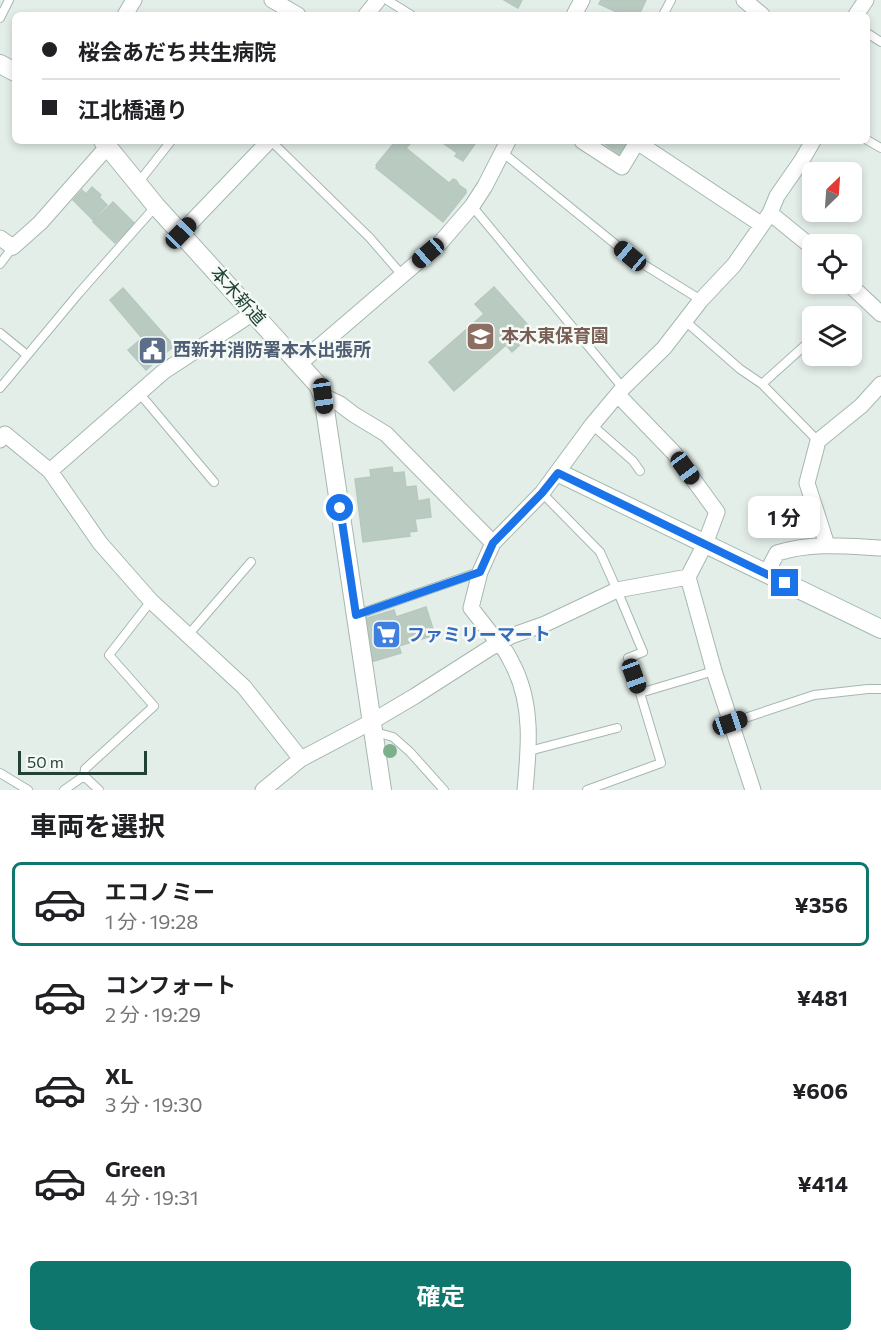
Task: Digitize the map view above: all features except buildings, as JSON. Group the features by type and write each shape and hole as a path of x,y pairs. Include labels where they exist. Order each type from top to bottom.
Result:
{"street":[{"path":"272,0 288,12"},
{"path":"368,12 378,0"},
{"path":"744,0 758,12"},
{"path":"0,238 13,247 40,223 105,144"},
{"name":"本木新道","path":"105,144 156,206 318,385 323,396 382,790"},
{"path":"181,233 267,144"},
{"path":"299,364 441,242 472,206 485,186 505,144"},
{"path":"587,144 622,167 636,144"},
{"path":"640,144 802,241"},
{"path":"525,790 529,751 528,717 521,681 504,648 471,608 480,572 493,543 542,493 620,391 663,348 701,300 734,265 766,219 777,195 811,144"},
{"path":"860,294 881,314"},
{"path":"50,471 163,372 253,313"},
{"path":"827,544 807,483 818,441 861,406 881,384"},
{"path":"620,391 674,453 717,512 705,544 688,577 730,723 753,790"},
{"path":"323,396 340,404 386,434 493,543"},
{"path":"2,434 50,471 100,543 151,601 244,687 302,759"},
{"path":"558,473 881,629"},
{"path":"766,574 777,553 794,548 827,544 881,548"},
{"path":"263,790 302,759 372,727 415,696 511,636 545,624 617,590 688,577"}],"lane":[{"path":"0,18 9,0"},
{"path":"387,0 406,12"},
{"path":"138,183 169,144"},
{"path":"273,144 370,238 402,275"},
{"path":"505,144 630,256 701,300"},
{"path":"0,388 79,293 156,206"},
{"path":"472,206 620,391"},
{"path":"0,264 13,247"},
{"path":"684,320 740,369 762,384 818,441"},
{"path":"0,333 27,355"},
{"path":"762,384 802,348"},
{"path":"140,394 214,482"},
{"path":"592,425 633,461 640,471"},
{"path":"542,493 600,552 617,590 643,652 628,658 661,763 587,790"},
{"path":"189,634 252,562"},
{"path":"356,615 480,572"},
{"path":"64,790 84,776 85,769 154,706 109,655 151,601"},
{"path":"640,693 714,670"},
{"path":"730,723 813,695 881,689"},
{"path":"372,727 393,737 410,752 444,790"},
{"path":"529,751 617,728"},
{"path":"0,773 28,790"},
{"path":"84,776 99,790"}],"place":[{"name":"本木東保育園","path":"480,336"},
{"name":"西新井消防署本木出張所","path":"152,350"},
{"name":"ファミリーマート","path":"386,635"}],"route":[{"path":"340,508 356,615 480,572 493,543 542,493 558,473 785,583"}]}
